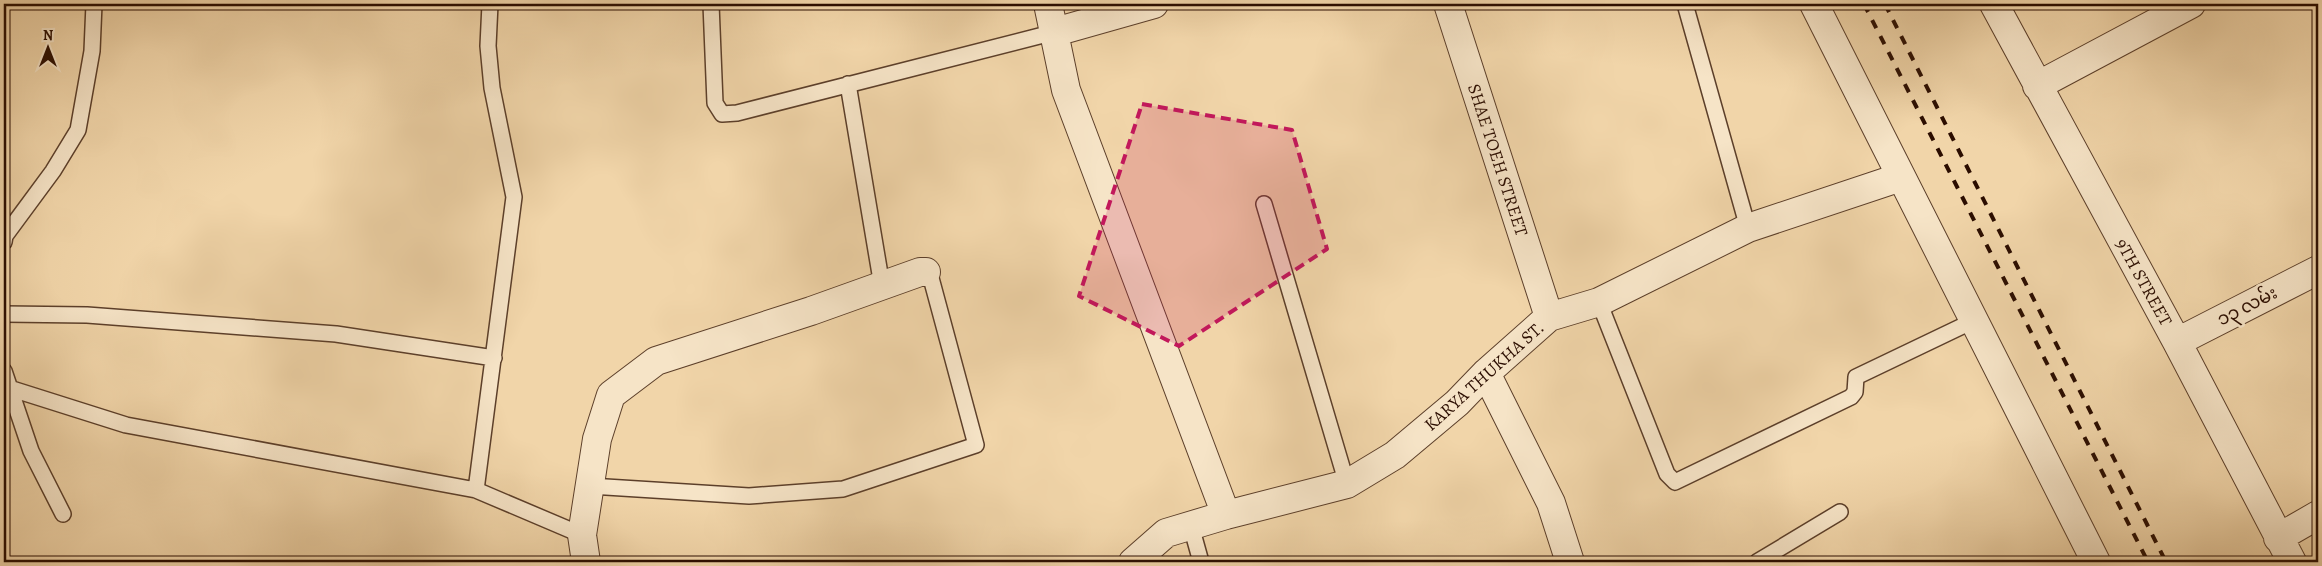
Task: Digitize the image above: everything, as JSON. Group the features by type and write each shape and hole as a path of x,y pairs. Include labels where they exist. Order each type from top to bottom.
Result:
{"street":[{"path":"1048,4 1066,90 1226,515"},
{"path":"1055,32 1154,4"},
{"name":"SHAE TOEH STREET","path":"1448,4 1549,317"},
{"path":"1814,4 2096,562"},
{"name":"9TH STREET","path":"1994,4 2177,342 2292,562"},
{"path":"2037,86 2191,4"},
{"name":"KARYA THUKHA ST.","path":"1133,562 1166,533 1226,515 1347,484 1395,455 1457,403 1486,373 1549,317 1599,302 1748,228 1901,176"},
{"name":"၁၃ လမ်း","path":"2177,342 2318,270"},
{"path":"586,562 582,536 597,439 611,395 656,361 810,312 920,272 926,272"},
{"path":"1486,373 1551,503 1570,562"},
{"path":"2278,538 2318,515"}],"lane":[{"path":"4,242 5,236 53,171 78,130 92,51 94,4"},
{"path":"476,490 514,197 492,88 488,46 490,4"},
{"path":"711,4 715,103 722,114 737,113 1055,32"},
{"path":"1685,4 1748,228"},
{"path":"848,84 882,286"},
{"path":"1264,204 1347,484"},
{"path":"590,486 749,496 843,488 976,445 931,278 926,272"},
{"path":"1599,302 1667,474 1675,482 1851,397 1855,392 1856,377 1973,321"},
{"path":"4,314 87,315 336,334 494,358"},
{"path":"4,371 31,451 63,514"},
{"path":"10,388 126,425 476,490 582,536"},
{"path":"1757,562 1840,512"},
{"path":"1190,526 1201,562"}],"highlighted area":[{"path":"1142,104 1292,130 1327,249 1179,346 1079,296"}],"railway":[{"path":"1864,4 2148,562"},
{"path":"1885,4 2166,562"}]}
